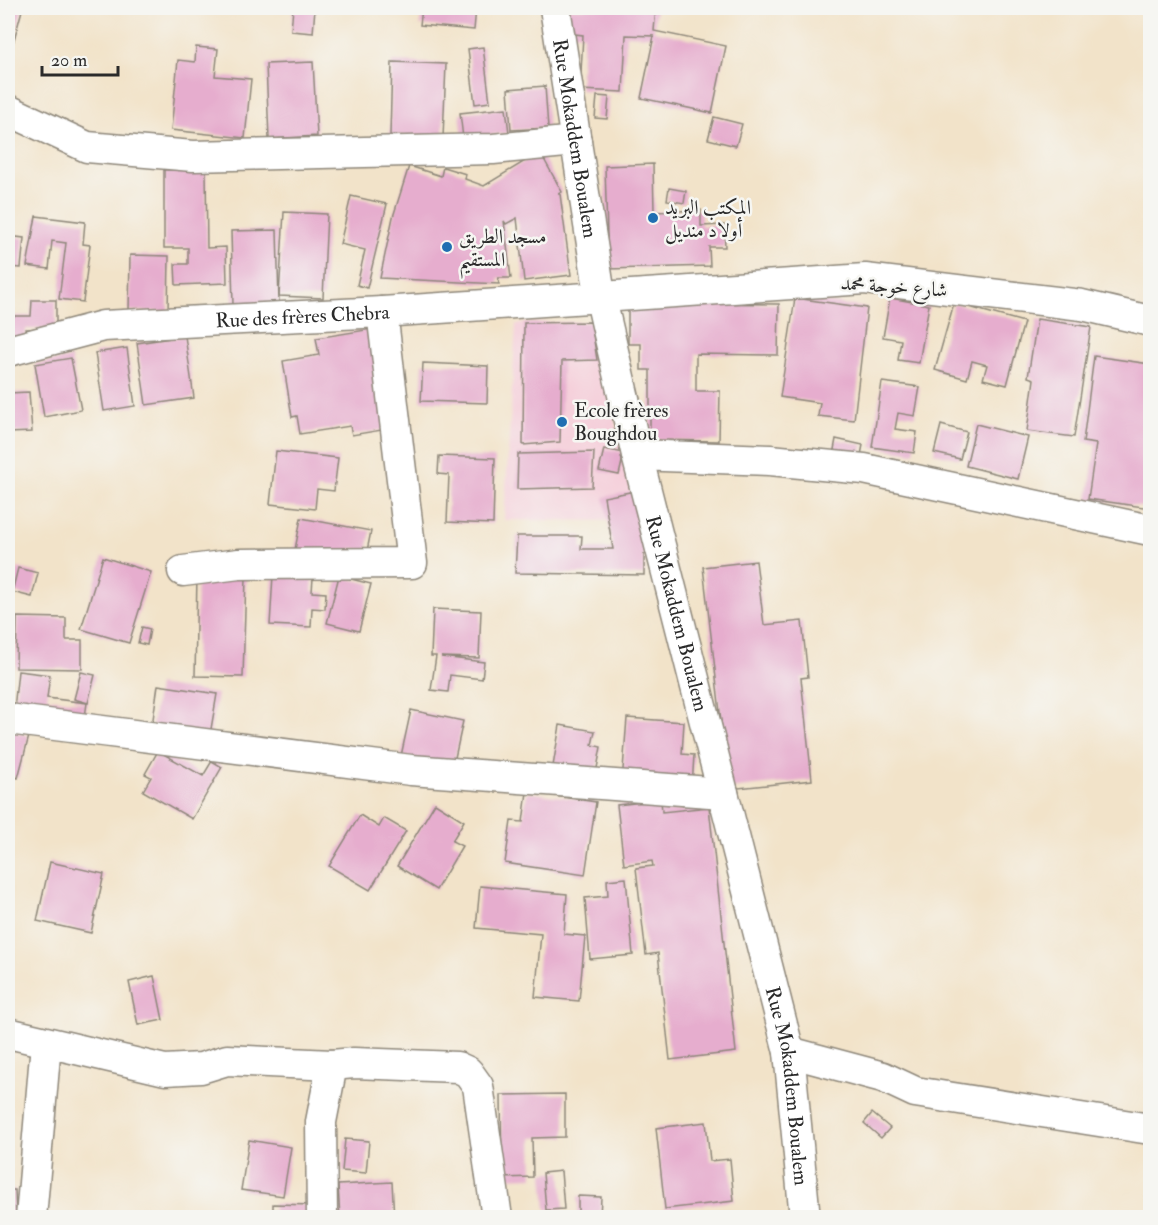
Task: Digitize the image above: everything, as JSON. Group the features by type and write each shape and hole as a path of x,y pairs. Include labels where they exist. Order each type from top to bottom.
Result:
{"street":[{"name":"Rue Mokaddem Boualem","path":"555,8 600,295 637,455 789,1052 805,1218"},
{"path":"8,110 87,147 193,156 493,149 576,141"},
{"name":"شارع خوجة محمد","path":"600,295 865,279 1082,305 1150,321"},
{"name":"Rue des frères Chebra","path":"8,351 103,326 382,312 600,295"},
{"path":"183,571 239,564 412,563 382,312"},
{"path":"637,455 770,460 864,469 1150,530"},
{"path":"8,719 411,770 723,793"},
{"path":"8,1033 165,1070 201,1068 227,1060 332,1065 354,1063 457,1067 468,1072 478,1086 497,1218"},
{"path":"31,1218 46,1043"},
{"path":"789,1052 883,1077 915,1092 1150,1129"},
{"path":"322,1218 321,1122 332,1065"}],"shaded area":[{"name":"Ecole frères Boughdou","path":"591,322 639,521 504,520 516,324"}],"building":[{"path":"8,8 22,10 8,62"},
{"path":"293,8 315,8 313,33 291,31"},
{"path":"422,8 476,8 474,30 420,25"},
{"path":"565,8 656,8 654,31 726,46 712,113 641,98 654,36 626,35 623,92 580,90 583,35 566,33"},
{"path":"196,47 218,49 215,76 251,79 245,138 171,130 178,60 195,62"},
{"path":"483,47 490,102 475,104 468,49"},
{"path":"313,62 317,136 269,139 266,64"},
{"path":"392,62 446,64 443,138 390,135"},
{"path":"545,86 548,128 511,130 508,89"},
{"path":"597,96 609,97 607,119 595,118"},
{"path":"506,108 509,133 463,138 460,113"},
{"path":"714,117 742,124 736,146 708,139"},
{"name":"مسجد الطريق المستقيم","path":"540,152 562,192 558,194 560,194 571,275 524,281 517,218 506,224 504,221 511,278 498,278 499,284 380,278 393,217 409,166 441,176 443,167 466,174 465,179 484,186"},
{"name":"المكتب البريد أولاد منديل","path":"653,164 654,212 701,210 701,226 724,225 725,247 709,247 710,266 608,269 605,166"},
{"path":"206,169 207,248 226,247 227,283 176,285 175,264 188,264 188,248 164,248 164,170"},
{"path":"669,188 686,191 684,203 667,200"},
{"path":"351,196 387,204 367,288 357,285 365,250 340,244"},
{"path":"284,212 327,214 323,298 279,296"},
{"path":"36,216 85,222 83,244 90,245 83,302 59,299 66,243 52,241 49,269 27,266"},
{"path":"277,230 279,303 233,305 231,231"},
{"path":"8,236 24,238 21,268 8,267"},
{"path":"130,255 169,256 168,312 129,311"},
{"path":"795,298 867,308 854,420 818,416 820,403 780,397"},
{"path":"890,298 929,305 919,363 898,360 901,340 883,337"},
{"path":"32,300 56,300 56,329 26,329 26,343 8,343 8,316 31,316"},
{"path":"628,302 779,304 778,355 696,354 696,391 720,391 719,441 650,440 650,370 641,370 641,344 628,344"},
{"path":"954,303 1024,322 1007,385 983,379 987,365 972,361 967,379 935,370"},
{"path":"1037,319 1091,327 1074,437 1027,431 1034,379 1028,377"},
{"path":"591,322 597,360 562,361 560,442 523,445 524,323"},
{"path":"372,329 388,429 352,435 350,426 300,434 297,416 292,417 283,361 319,355 316,338"},
{"path":"185,336 194,398 146,405 137,343"},
{"path":"127,348 135,406 104,411 95,353"},
{"path":"1094,356 1150,364 1150,508 1088,499 1096,444 1083,442"},
{"path":"71,358 81,410 44,417 35,364"},
{"path":"423,363 488,366 487,403 421,401"},
{"path":"882,382 920,387 915,416 898,413 895,429 917,432 914,453 872,447"},
{"path":"29,392 32,432 8,433 8,393"},
{"path":"976,424 1028,437 1018,479 966,466"},
{"path":"941,425 967,432 960,459 934,453"},
{"path":"836,439 863,445 860,460 833,455"},
{"path":"604,449 624,453 619,475 599,471"},
{"path":"276,451 338,458 334,491 317,489 315,509 270,504"},
{"path":"594,452 592,487 517,489 518,454"},
{"path":"439,456 495,458 493,524 447,522 449,475 438,474"},
{"path":"635,491 647,554 644,554 644,575 515,573 517,536 582,536 581,549 613,549 604,497"},
{"path":"301,518 371,531 367,551 352,548 349,557 294,555"},
{"path":"103,557 151,572 129,643 81,629"},
{"path":"756,561 764,625 802,621 808,677 801,678 812,780 729,789 703,567"},
{"path":"18,568 38,573 32,597 12,592"},
{"path":"273,575 313,578 312,592 326,593 325,609 312,608 311,627 270,625"},
{"path":"197,576 246,577 243,677 195,676"},
{"path":"339,576 371,584 359,631 327,623"},
{"path":"433,609 481,611 479,658 441,657 484,662 482,679 450,675 448,692 431,690 436,656 431,656"},
{"path":"17,617 66,618 66,640 82,640 82,669 16,668"},
{"path":"142,627 150,629 147,645 138,643"},
{"path":"18,671 50,675 47,698 87,703 85,717 14,709"},
{"path":"81,672 95,675 88,703 74,699"},
{"path":"158,685 217,694 210,735 152,726"},
{"path":"411,710 463,721 453,767 401,756"},
{"path":"627,718 684,722 682,754 694,755 692,787 622,782"},
{"path":"560,725 595,731 592,745 601,747 595,779 552,772"},
{"path":"8,730 29,736 18,778 8,775"},
{"path":"158,751 203,776 212,761 222,767 192,819 143,791 151,777 145,774"},
{"path":"527,792 596,802 585,875 505,863 511,821 523,822"},
{"path":"661,800 662,812 709,807 736,1052 670,1060 658,953 646,955 636,868 653,866 652,861 624,865 617,805"},
{"path":"435,803 464,821 452,841 462,846 436,890 397,866"},
{"path":"360,815 379,827 384,818 406,831 370,890 329,866"},
{"path":"50,862 104,874 91,933 37,921"},
{"path":"626,878 633,955 590,959 585,898 608,896 607,880"},
{"path":"480,886 567,894 564,934 585,936 579,1001 535,997 541,934 476,928"},
{"path":"154,976 163,1020 138,1025 129,982"},
{"path":"565,1094 565,1137 532,1138 533,1177 502,1178 501,1095"},
{"path":"872,1113 890,1128 881,1138 864,1123"},
{"path":"706,1122 710,1161 730,1159 734,1201 665,1209 656,1128"},
{"path":"345,1139 369,1141 366,1173 342,1171"},
{"path":"249,1140 291,1147 283,1196 241,1190"},
{"path":"561,1171 564,1209 546,1210 543,1173"},
{"path":"392,1182 394,1218 340,1218 338,1185"},
{"path":"8,1190 15,1190 16,1218 8,1218"},
{"path":"578,1196 601,1197 600,1218 578,1218"},
{"path":"273,1204 314,1205 314,1218 273,1218"}],"place":[{"name":"المكتب البريد أولاد منديل","path":"653,218"},
{"name":"مسجد الطريق المستقيم","path":"447,247"},
{"name":"Ecole frères Boughdou","path":"562,422"}]}
